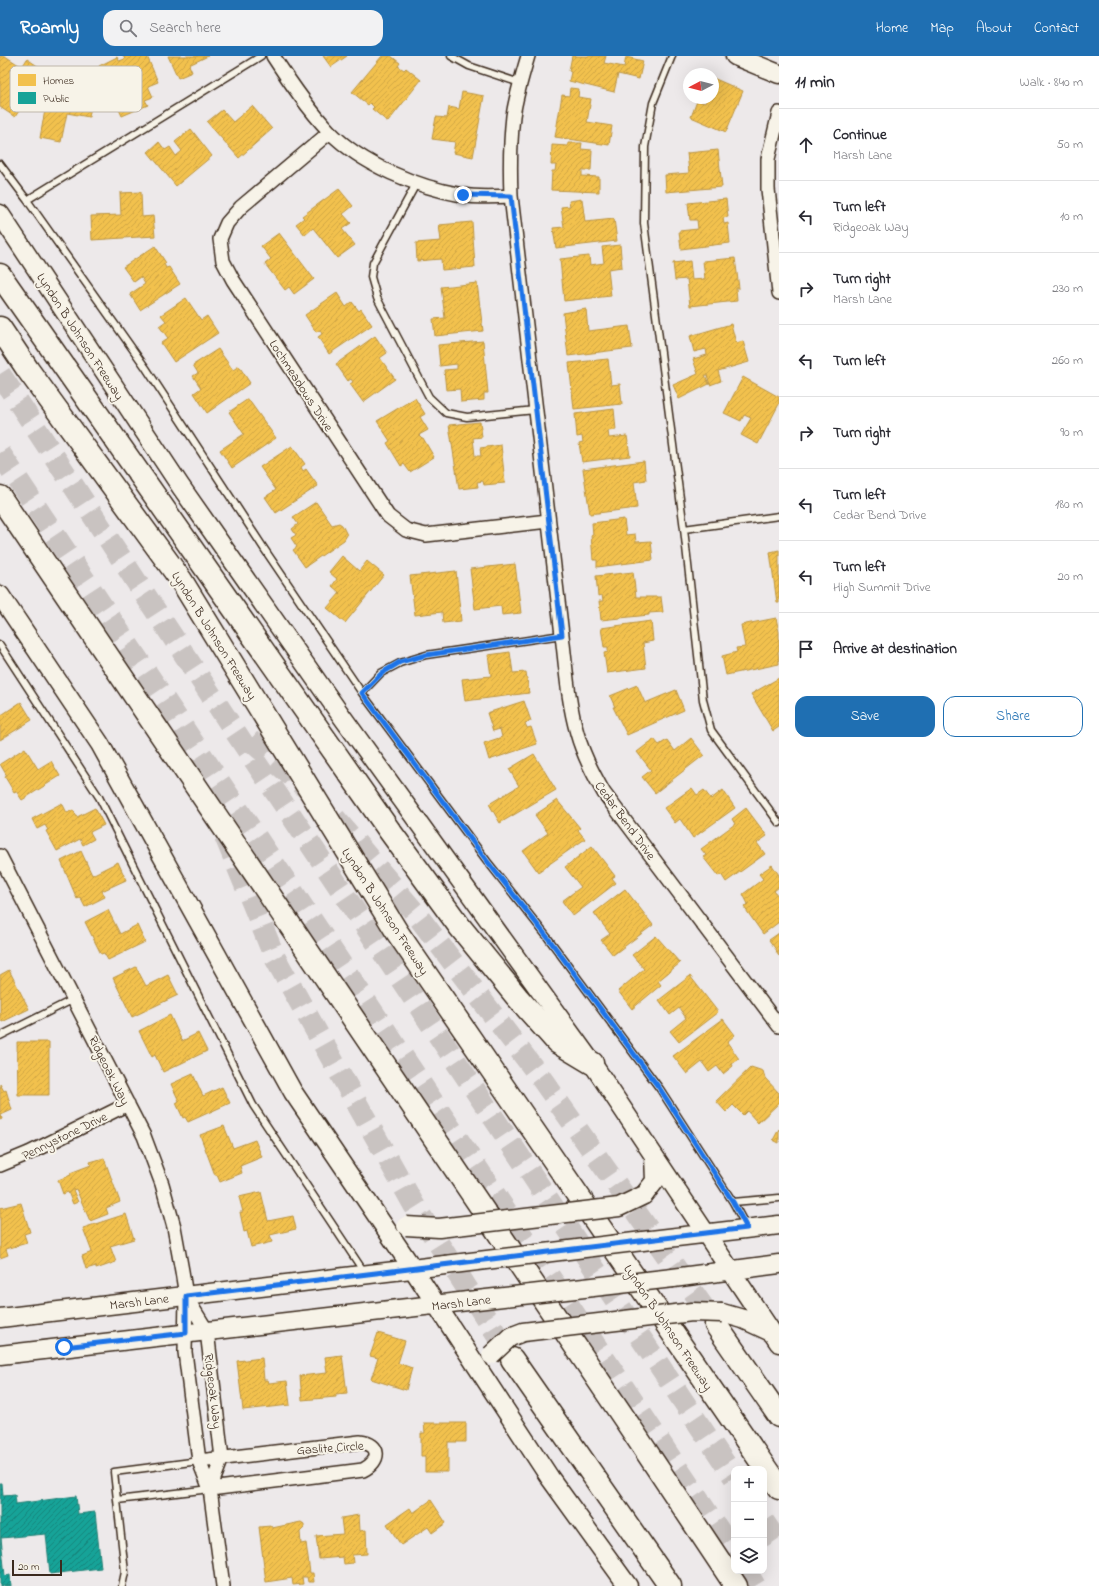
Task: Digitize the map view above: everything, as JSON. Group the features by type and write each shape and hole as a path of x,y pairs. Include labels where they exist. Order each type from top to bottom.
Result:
{"highway":[{"path":"0,275 389,830 460,927 517,997 557,1042 592,1062"},
{"name":"Lyndon B Johnson Freeway","path":"0,328 28,370 181,580 397,932 779,1488"},
{"path":"0,497 615,1404 736,1586"},
{"path":"719,1319 779,1416"},
{"path":"501,1357 670,1586"}],"main road":[{"path":"735,56 779,74"},
{"name":"Lyndon B Johnson Freeway","path":"0,214 190,500 338,711 592,1062 775,1338"},
{"path":"0,595 100,744 293,1092 550,1478 628,1586"},
{"path":"375,1214 406,1226 439,1228 619,1208 644,1195 655,1181 654,1156"},
{"name":"Marsh Lane","path":"0,1318 779,1225"},
{"name":"Marsh Lane","path":"0,1355 673,1278 779,1264"},
{"path":"487,1382 510,1337 523,1332 692,1312 719,1319 743,1319 775,1338"}],"street":[{"path":"273,56 297,92 330,132 352,151 386,170 416,184 463,195 511,196"},
{"name":"Cedar Bend Drive","path":"528,56 520,83 513,116 510,162 511,196 562,635 571,706 577,733 589,767 604,793 779,1026"},
{"path":"779,113 768,159 768,189 779,293"},
{"name":"Lochmeadows Drive","path":"330,132 240,207 227,223 220,239 223,261 233,280 388,516 406,530 426,535 548,521"},
{"name":"Ridgeoak Way","path":"0,856 144,1136 162,1184 174,1227 186,1296 186,1352 199,1461 210,1489 223,1586"},
{"name":"Pennystone Drive","path":"0,1165 29,1153 128,1104"},
{"name":"Ridgeoak Way","path":"186,1296 207,1331 222,1458 210,1489"},
{"name":"Gaslite Circle","path":"199,1461 360,1442 368,1443 373,1447 376,1453 375,1461 371,1466 363,1470 210,1489"}],"lane":[{"path":"27,200 261,56"},
{"path":"451,56 469,66 520,83"},
{"path":"672,56 653,103 645,147 644,223 684,529 703,700 711,730 779,823"},
{"path":"0,164 146,368 269,556 362,693 487,861 548,938 660,1089 733,1202 747,1228"},
{"path":"416,184 373,263 371,277 377,298 429,397 446,413 467,417 535,410"},
{"path":"684,529 779,516"},
{"path":"362,693 382,673 400,662 426,655 562,635"},
{"path":"0,645 99,797 253,1105 366,1275"},
{"path":"0,1036 74,999"},
{"path":"733,1202 779,1198"},
{"path":"122,1586 124,1572 114,1472 199,1461"},
{"path":"117,1500 210,1489"}],"building: Homes":[{"path":"0,56 5,56 20,66 10,66 10,112 18,112 15,117 0,107"},
{"path":"123,56 147,56 158,82 148,86 153,97 145,100 148,105 142,108 142,66 99,66 117,57 119,61 125,59"},
{"path":"168,56 208,56 189,65 192,72 178,78"},
{"path":"323,56 347,56 331,67"},
{"path":"382,56 391,56 400,63 398,66 404,70 406,68 421,80 388,122 372,109 374,107 370,103 368,105 352,92"},
{"path":"572,56 606,56 604,63 624,67 626,57 643,61 639,79 618,74 614,92 569,81"},
{"path":"27,59 38,66 23,66"},
{"path":"719,81 743,91 726,132 691,117 696,104 719,104"},
{"path":"570,88 579,89 578,97 591,99 587,122 612,126 609,145 555,137 562,95 569,96"},
{"path":"462,92 484,96 473,157 453,153 455,142 432,139 436,117 447,118 449,107 459,109"},
{"path":"252,106 272,129 239,158 207,122 222,110 233,122"},
{"path":"45,112 90,112 89,117 67,113 61,142 40,138"},
{"path":"120,112 131,112 122,116"},
{"path":"191,129 212,156 176,186 148,152 159,142 165,150 170,147 176,156 182,151 175,142"},
{"path":"568,143 582,143 581,149 592,150 591,170 582,170 582,176 599,177 599,192 551,190 552,171 555,171 556,165 551,165 552,145 568,146"},
{"path":"718,150 722,187 666,192 665,175 689,173 687,153"},
{"path":"339,189 353,206 343,214 351,223 342,229 355,245 337,258 313,228 305,235 296,224 304,218 302,216"},
{"path":"141,192 142,217 153,216 155,236 92,240 91,216 121,215 120,193"},
{"path":"582,199 585,222 614,219 617,241 556,248 553,228 564,227 561,207 570,206 569,201"},
{"path":"726,199 728,217 723,218 724,224 728,223 730,243 681,249 679,231 698,229 697,220 690,220 688,203"},
{"path":"472,222 475,267 442,270 441,259 417,261 416,243 441,241 439,225"},
{"path":"279,233 314,279 294,294 289,287 285,290 265,264 271,259 261,246"},
{"path":"620,245 622,267 608,269 611,296 564,301 560,259 589,256 590,265 604,263 602,247"},
{"path":"155,246 166,263 164,264 166,268 169,267 180,284 140,310 130,294 145,284 141,277 134,282 123,267"},
{"path":"735,258 739,288 736,288 737,301 690,306 687,279 675,280 673,263 690,261 692,280 705,279 703,261"},
{"path":"477,283 483,331 435,336 433,319 445,318 441,287"},
{"path":"337,293 346,307 352,302 359,311 361,309 372,325 329,354 318,337 322,334 320,330 316,332 305,315"},
{"path":"186,298 201,320 207,316 218,333 174,362 161,343 168,338 159,326 166,321 161,315"},
{"path":"586,309 588,331 629,326 632,348 568,356 563,313"},
{"path":"731,324 736,343 743,341 749,362 718,371 721,381 710,385 707,375 705,375 709,384 679,399 673,385 698,374 693,359 707,355 706,349 694,352 690,336"},
{"path":"375,336 387,353 380,358 395,379 363,402 350,384 353,382 351,379 348,381 336,364"},
{"path":"483,341 488,393 484,393 484,400 461,402 460,389 446,390 444,370 457,369 457,364 440,366 438,345"},
{"path":"218,349 233,370 239,366 250,383 207,413 194,393 201,388 193,376 198,373 193,365"},
{"path":"608,359 611,385 620,384 622,404 574,409 569,363"},
{"path":"743,377 779,397 779,404 758,444 741,435 751,418 744,415 741,421 724,413"},
{"path":"415,398 425,414 420,417 428,430 419,435 423,438 434,457 410,472 404,464 401,466 387,443 390,441 377,421"},
{"path":"248,399 276,438 232,468 220,450 244,434 229,412"},
{"path":"614,409 616,430 608,431 609,438 627,436 630,456 582,462 579,443 583,442 582,436 577,437 575,414"},
{"path":"480,422 482,437 473,438 475,456 481,456 480,448 501,445 505,483 484,485 483,481 477,482 478,487 459,489 449,425"},
{"path":"292,446 305,464 301,467 303,471 306,469 318,486 276,513 265,497 276,490 260,467"},
{"path":"644,461 646,480 634,482 637,508 590,514 583,469"},
{"path":"316,502 332,525 339,523 342,525 347,535 344,540 305,567 293,550 297,547 291,538 296,535 292,529 298,524 293,517"},
{"path":"624,519 626,535 635,534 636,542 651,541 653,560 597,567 597,560 593,560 591,535 593,535 592,523"},
{"path":"779,550 779,603 777,603 770,552"},
{"path":"342,556 359,571 367,561 384,575 345,623 327,608 340,593 332,586 337,579 329,572"},
{"path":"515,564 521,613 502,615 501,606 475,609 470,569"},
{"path":"456,571 461,621 443,623 442,612 415,615 410,576"},
{"path":"633,572 636,597 661,597 663,612 601,620 599,601 603,601 602,595 598,596 596,576"},
{"path":"776,618 779,632 779,664 726,675 722,656 737,652 736,648 745,647 741,625"},
{"path":"651,621 653,641 643,643 646,668 607,673 604,653 608,652 608,647 604,647 601,628"},
{"path":"510,652 513,673 526,672 529,693 465,701 462,679 491,676 488,655"},
{"path":"779,678 779,727 773,731 751,694"},
{"path":"637,685 645,703 676,690 684,710 627,735 613,707 615,707 610,696"},
{"path":"524,701 531,721 525,723 527,728 531,727 537,744 489,760 484,743 502,737 500,729 493,731 487,713"},
{"path":"21,702 32,720 0,740 0,716"},
{"path":"691,738 704,755 655,793 642,777 651,770 637,752 654,739 659,745 667,740 675,751"},
{"path":"25,748 38,769 51,761 60,776 22,800 16,791 14,792 5,777 7,776 0,764"},
{"path":"534,754 556,790 500,823 489,804 519,786 509,769"},
{"path":"692,788 697,795 704,790 711,799 723,790 735,808 693,838 680,819 675,823 664,808"},
{"path":"557,800 580,828 578,830 585,839 538,872 523,851 548,833 535,815"},
{"path":"62,803 67,813 73,810 77,817 95,808 104,825 90,832 94,839 83,845 80,839 57,851 46,831 48,830 45,825 37,829 32,819"},
{"path":"746,808 767,836 757,843 765,854 726,882 721,874 718,876 703,857 706,855 701,849 735,824 732,819"},
{"path":"592,846 615,876 612,878 616,883 573,916 562,901 581,887 565,867"},
{"path":"81,851 92,875 118,862 126,880 102,891 105,897 85,907 80,897 77,899 61,861"},
{"path":"772,865 779,875 779,887 774,891 779,897 779,922 763,934 744,907 748,904 743,894 763,879 759,874"},
{"path":"625,889 653,925 613,955 601,940 610,934 594,913"},
{"path":"108,910 120,934 137,925 145,942 108,960 104,953 101,954 85,922"},
{"path":"779,933 779,956 769,940"},
{"path":"656,936 680,963 658,981 661,985 632,1009 618,991 644,969 632,955"},
{"path":"136,967 146,986 168,975 178,995 132,1017 113,978"},
{"path":"9,970 29,1009 2,1022 0,1019 0,975"},
{"path":"690,976 718,1012 679,1042 670,1031 686,1018 679,1008 670,1015 659,1000"},
{"path":"170,1015 182,1041 198,1033 207,1051 163,1072 155,1055 152,1057 139,1031"},
{"path":"723,1019 735,1035 727,1042 739,1059 723,1074 717,1066 709,1072 702,1062 687,1074 673,1056"},
{"path":"17,1042 49,1042 49,1095 18,1095"},
{"path":"751,1067 763,1071 765,1078 779,1093 779,1103 758,1123 747,1111 743,1115 733,1105 726,1112 716,1101"},
{"path":"193,1074 203,1096 222,1087 230,1103 188,1122 185,1117 183,1118 176,1103 179,1101 171,1084"},
{"path":"0,1084 4,1091 6,1090 12,1110 1,1115 2,1119 0,1120"},
{"path":"224,1126 233,1148 255,1140 262,1157 240,1166 242,1173 220,1182 217,1175 215,1175 200,1135"},
{"path":"779,1129 779,1143 773,1140"},
{"path":"104,1158 120,1202 106,1208 108,1214 90,1221 76,1189 73,1190 78,1202 73,1204 68,1192 63,1194 58,1180 71,1175 70,1173 91,1165 90,1162"},
{"path":"261,1192 268,1221 293,1216 296,1229 270,1235 272,1242 251,1247 247,1231 244,1232 240,1212 243,1212 239,1197"},
{"path":"21,1203 30,1232 24,1234 27,1243 6,1249 8,1255 0,1258 0,1208"},
{"path":"126,1214 134,1239 110,1246 116,1262 96,1269 96,1266 86,1269 82,1256 92,1252 83,1228"},
{"path":"378,1333 405,1341 398,1363 412,1368 406,1390 371,1379 378,1358 370,1356"},
{"path":"342,1355 347,1393 336,1394 336,1397 302,1400 300,1376 327,1373 325,1357"},
{"path":"262,1358 264,1380 268,1380 269,1383 287,1381 290,1405 243,1410 237,1361"},
{"path":"424,1423 466,1423 466,1442 448,1442 448,1472 425,1472 425,1456 421,1456 421,1433 425,1433"},
{"path":"431,1500 446,1523 432,1533 428,1527 401,1545 387,1524 410,1508 413,1513"},
{"path":"359,1515 360,1531 366,1530 367,1554 352,1555 353,1563 344,1564 343,1557 319,1559 316,1536 343,1534 341,1518"},
{"path":"301,1522 304,1524 304,1528 300,1532 301,1544 306,1543 310,1573 313,1573 314,1582 308,1582 307,1577 302,1577 303,1584 293,1585 292,1578 266,1582 259,1527 271,1526 272,1528"}],"building: Public":[{"path":"0,1483 2,1483 3,1496 15,1495 16,1504 76,1496 78,1514 95,1512 101,1568 50,1574 46,1534 1,1538 5,1576 10,1575 11,1586 0,1586"}],"tunnel":[{"path":"0,374 228,721 731,1473"},
{"path":"0,453 731,1549"},
{"path":"250,740 307,789"},
{"path":"335,818 417,915 541,1078 716,1325"},
{"path":"225,836 275,958 414,1205 512,1359"},
{"path":"767,1526 779,1544"},
{"path":"748,1574 755,1586"}],"route":[{"path":"64,1347 186,1333 186,1296 747,1228 733,1202 660,1089 548,938 487,861 362,693 382,673 400,662 426,655 562,635 511,196 463,195"}]}
